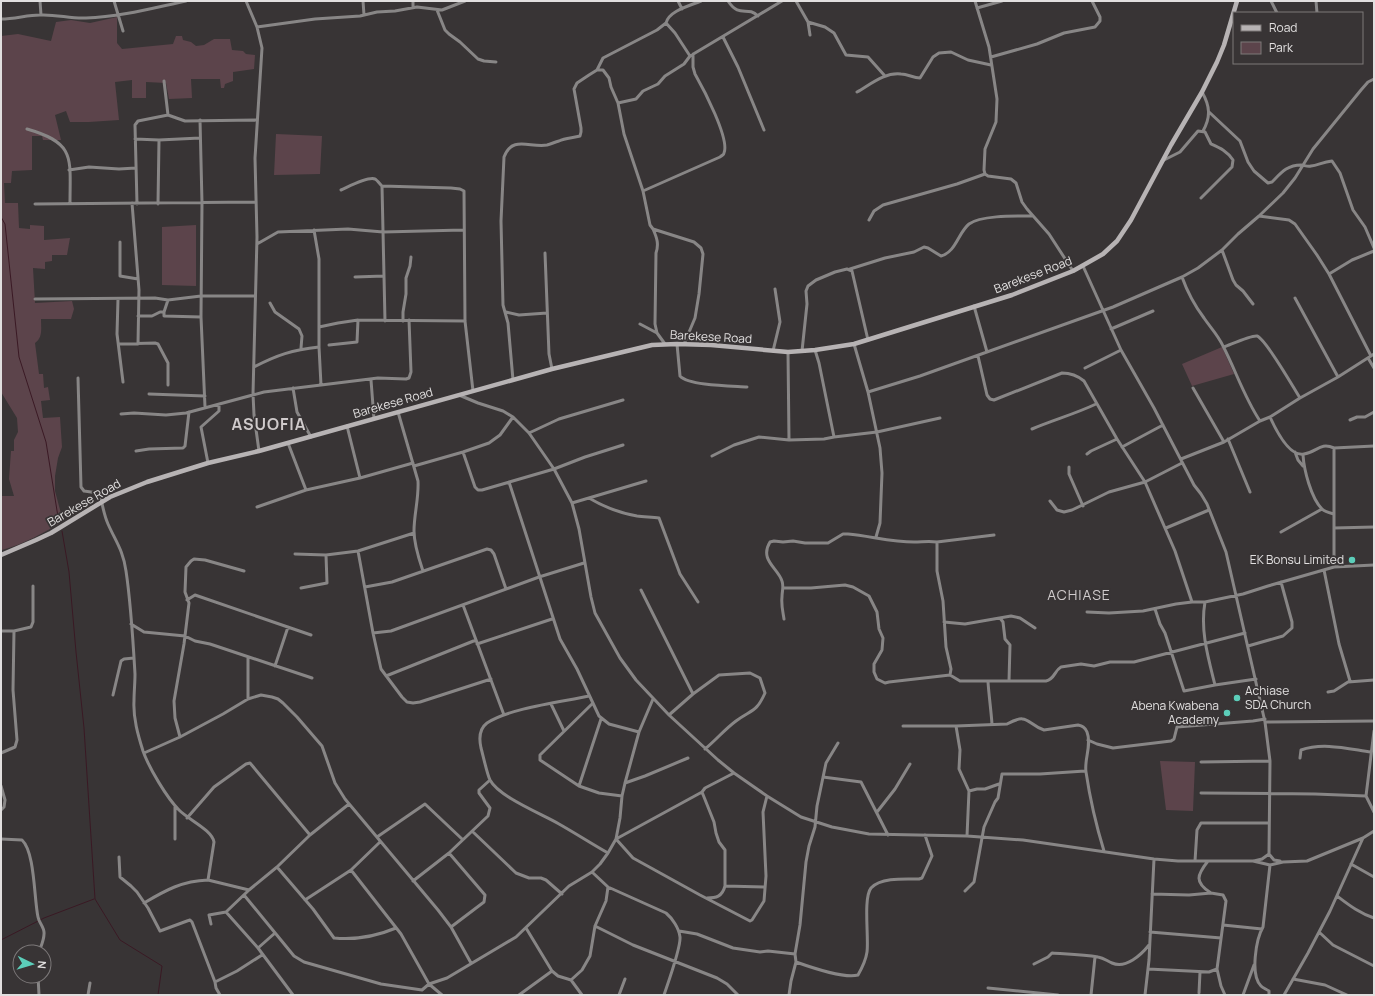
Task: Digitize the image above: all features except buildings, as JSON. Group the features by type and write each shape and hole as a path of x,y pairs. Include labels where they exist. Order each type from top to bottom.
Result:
{"main road":[{"name":"Barekese Road","path":"1234,12 1237,1"},
{"name":"Barekese Road","path":"1,555 51,533 101,501 135,486 208,463 259,451 552,369 666,344 711,345 788,352 816,350 854,344 1012,295 1073,271 1103,254 1124,232 1202,92 1224,45 1233,15"}],"street":[{"path":"40,1 41,15"},
{"path":"114,1 123,31"},
{"path":"1,19 41,15 84,18 119,15 186,1"},
{"path":"246,1 258,27 262,48 255,158 257,244 253,394 254,420 259,451"},
{"path":"363,1 364,15"},
{"path":"413,1 413,8"},
{"path":"258,27 422,7 437,10 465,1"},
{"path":"678,1 682,9"},
{"path":"513,380 508,323 503,305 501,221 504,157 506,150 512,145 546,145 560,140 580,136 582,132 574,89 577,83 597,70 604,58 657,30 666,23 667,19 671,15 700,1"},
{"path":"728,1 732,8 736,11 752,12 758,16"},
{"path":"618,103 636,99 643,91 658,84 665,76 684,64 692,55 782,1"},
{"path":"796,1 808,22 810,35"},
{"path":"974,1 989,47 997,99 996,122 985,150 985,174"},
{"path":"976,8 1002,1"},
{"path":"991,57 1037,44 1064,33 1095,27 1100,21 1100,17 1092,1"},
{"path":"1271,1 1276,12"},
{"path":"1316,1 1317,12"},
{"path":"437,10 445,30 449,34 478,59 484,62 496,62"},
{"path":"808,22 825,28 834,34 846,55 868,57 885,76"},
{"path":"643,191 720,157 724,154 725,148 721,129 695,74 692,55 666,23"},
{"path":"723,37 738,68 764,130"},
{"path":"857,92 885,76 901,74 914,78 920,78 933,57 939,53 951,52 973,62 991,65"},
{"path":"597,70 603,70 609,78 618,103 624,134 643,191 650,225 656,236 658,246 656,253 654,301 657,333"},
{"path":"868,392 978,356 1124,303 1182,277 1202,266 1259,216 1291,183 1313,149 1361,90 1368,82 1374,79"},
{"path":"164,81 168,114"},
{"path":"1202,92 1206,99 1209,112 1208,120 1203,131"},
{"path":"1209,112 1240,141 1248,162 1268,183 1272,182 1283,170 1289,167 1303,165 1311,166 1322,162 1332,161 1343,180 1353,210 1366,227 1374,248"},
{"path":"137,204 136,123 168,114 185,121 257,120"},
{"path":"200,120 202,203 201,317 205,407"},
{"path":"27,129 40,132 51,138 62,145 68,154 70,203"},
{"path":"1162,162 1180,152 1198,130 1205,132 1211,144 1222,148 1228,153 1234,163 1232,167 1201,198"},
{"path":"135,139 159,140 200,138"},
{"path":"158,204 159,140"},
{"path":"69,170 90,167 119,169 136,168"},
{"path":"870,220 874,211 883,205 957,184 985,174 988,176 1011,179 1016,183 1022,202 1049,234 1073,271"},
{"path":"341,190 371,178 375,179 382,186 460,189 464,191 463,230 466,321 472,391"},
{"path":"382,186 385,321"},
{"path":"35,204 256,202"},
{"path":"132,203 139,299 138,344"},
{"path":"802,351 807,308 806,291 808,286 816,280 835,272 885,258 914,252 924,247 941,256 946,254 952,248 963,230 973,222 984,218 1033,216"},
{"path":"1259,216 1292,222 1317,255 1329,274 1371,356 1374,368"},
{"path":"257,244 278,232 348,229 383,232 463,230"},
{"path":"314,230 319,258 318,347 321,385"},
{"path":"653,230 694,242 701,248 703,254 695,318 684,344"},
{"path":"120,242 120,276 138,279"},
{"path":"1222,250 1233,280 1252,304"},
{"path":"1329,274 1352,260 1374,251"},
{"path":"545,253 549,354 552,369"},
{"path":"404,321 403,312 406,294 406,278 410,266 410,257"},
{"path":"1083,266 1121,350 1209,510 1226,552 1265,720 1270,761 1269,854 1274,860 1283,862"},
{"path":"850,269 852,271 858,293 868,340"},
{"path":"356,277 384,276"},
{"path":"1182,277 1185,287 1203,317 1215,331 1224,347 1241,387 1260,421"},
{"path":"773,351 780,322 775,289"},
{"path":"35,300 155,298 168,300 201,296 255,296"},
{"path":"1295,298 1338,377"},
{"path":"118,299 117,334 123,382"},
{"path":"168,300 164,316 201,317"},
{"path":"270,303 275,312 299,329 302,336 302,348"},
{"path":"974,306 987,352"},
{"path":"1111,328 1153,311"},
{"path":"138,316 152,316 160,312 164,312"},
{"path":"506,312 519,315 547,313"},
{"path":"319,327 358,320 466,321"},
{"path":"329,345 357,342 358,320"},
{"path":"121,414 134,413 166,415 189,412 253,394 321,385 409,378 411,372 409,320"},
{"path":"640,324 657,333 666,344"},
{"path":"1224,347 1254,336 1259,337 1276,358 1300,398"},
{"path":"119,344 155,343 160,346 168,363 168,385"},
{"path":"676,344 680,376 683,379 706,384 747,387"},
{"path":"854,344 868,392 880,448 882,473 880,523 876,537"},
{"path":"254,367 273,357 302,348 318,347"},
{"path":"816,350 834,437"},
{"path":"1085,368 1121,350"},
{"path":"788,352 789,440"},
{"path":"978,356 987,395 990,399 994,400 1062,373 1077,376 1084,381 1117,439 1145,482 1166,528 1192,602"},
{"path":"1050,501 1057,510 1064,512 1083,506 1109,492 1145,482 1181,461 1224,442 1260,421 1270,417 1371,356"},
{"path":"78,378 82,487 84,491 87,492 98,492 107,523 122,551 126,571 134,658 134,710 137,728 144,753 150,767 175,806 187,818 208,831 214,838 208,880"},
{"path":"371,380 374,418"},
{"path":"293,388 297,412 311,436"},
{"path":"1193,388 1224,442"},
{"path":"149,394 205,396"},
{"path":"459,395 503,411 513,417 529,433 554,469 572,503 579,529 590,597 595,613 620,658 653,698 705,749 734,773 788,810 815,822 855,832 888,835 967,836 1023,840 1154,859 1253,861 1270,865 1283,862 1307,861 1363,838 1374,831"},
{"path":"529,433 559,419 623,400"},
{"path":"208,463 201,427 219,411 219,404"},
{"path":"1032,429 1052,420 1084,410 1096,404"},
{"path":"136,451 183,448 185,446 189,412"},
{"path":"398,412 418,481 414,533 423,571"},
{"path":"1350,420 1357,417 1365,417 1374,412"},
{"path":"257,507 306,490 463,452 489,443 496,439 505,430 513,417"},
{"path":"1270,417 1276,430 1290,449 1295,452 1303,454 1323,446 1334,448 1374,446"},
{"path":"712,456 734,445 759,437 789,440 813,440 877,432 940,418"},
{"path":"1122,447 1163,425"},
{"path":"347,426 360,478"},
{"path":"1087,454 1117,439"},
{"path":"1228,439 1250,492"},
{"path":"288,443 306,490"},
{"path":"463,452 475,487 478,490 482,490 554,469 623,445"},
{"path":"1334,448 1334,567"},
{"path":"1295,452 1299,462 1304,467"},
{"path":"1303,454 1304,467 1314,496 1322,509 1334,514"},
{"path":"1068,467 1069,474 1083,506"},
{"path":"572,503 646,481"},
{"path":"509,482 552,619 560,639 577,669 592,703 601,719 609,724 639,732"},
{"path":"589,498 600,505 620,512 636,516 659,518 680,574 698,602"},
{"path":"1281,532 1322,509"},
{"path":"1166,528 1209,510"},
{"path":"1334,528 1374,527"},
{"path":"294,554 326,555 358,550 414,533"},
{"path":"784,619 782,580 771,566 768,559 767,548 770,542 774,540 805,544 828,544 843,534 848,534 876,537 885,540 937,542 994,535"},
{"path":"937,542 937,571 943,602 946,647 950,675"},
{"path":"365,587 392,582 487,549 491,550 494,554 506,589"},
{"path":"358,550 381,669 407,702 420,702 491,679"},
{"path":"301,588 327,583 326,555"},
{"path":"180,737 175,718 174,701 189,603 184,592 186,567 194,559 205,560 244,571"},
{"path":"373,633 391,631 539,577 584,563"},
{"path":"1088,612 1108,613 1143,611 1192,602 1205,602 1237,595 1334,567 1374,565"},
{"path":"1324,570 1339,644 1350,681"},
{"path":"1248,646 1283,636 1291,631 1292,622 1281,582"},
{"path":"783,588 811,588 844,585 854,588 869,596 877,612 879,629 883,638 882,650 876,657 874,672 877,679 888,682 950,675 960,681 1046,681 1054,677 1058,668 1061,667 1081,664 1094,666 1110,662 1134,662 1245,633"},
{"path":"1,631 14,631 31,627 33,586"},
{"path":"641,590 693,694"},
{"path":"187,600 195,595 311,635"},
{"path":"1205,602 1203,624 1205,643 1214,685"},
{"path":"463,605 504,715"},
{"path":"1155,609 1165,633 1184,691 1256,679"},
{"path":"944,622 965,624 1011,616 1020,618 1035,628"},
{"path":"1000,618 1003,622 1006,639 1010,645 1010,682"},
{"path":"478,644 552,619"},
{"path":"131,623 144,632 185,636 194,641 210,644 312,678"},
{"path":"275,666 288,627"},
{"path":"1,754 15,747 17,740 13,690 14,631"},
{"path":"386,676 476,640"},
{"path":"248,657 248,699"},
{"path":"113,695 121,661 124,659 134,658"},
{"path":"669,715 693,694 722,674 750,673 760,678 764,687 764,693 759,705 750,714 737,721 705,749"},
{"path":"1328,692 1334,691 1350,681 1374,680"},
{"path":"988,682 992,724"},
{"path":"144,753 180,737 248,699 261,696 278,699 322,746 335,783 349,804 451,927 471,963"},
{"path":"589,696 504,715 486,723 480,734 480,744 490,780 498,789 518,803 557,823 608,853"},
{"path":"420,995 422,990 429,984 447,978 508,942 526,928 569,886 592,872 608,853 616,839 622,796 639,732 653,698"},
{"path":"592,703 539,757 540,760 579,786 599,793 622,796"},
{"path":"551,704 564,731"},
{"path":"579,786 601,719"},
{"path":"903,726 1007,724 1014,720 1024,719 1029,720 1044,730 1078,725 1082,726 1086,730 1088,740 1085,771 1094,816 1104,851"},
{"path":"1088,740 1096,744 1113,748 1171,741 1174,739 1177,727 1265,720 1374,720"},
{"path":"956,726 960,750 958,769 969,791 967,836"},
{"path":"1374,731 1366,796 1374,812"},
{"path":"789,995 796,962 795,954 800,925 805,869 817,806 826,763 838,743"},
{"path":"1300,758 1302,750 1307,748 1333,747 1371,752"},
{"path":"626,783 688,758"},
{"path":"1201,762 1270,761"},
{"path":"187,818 214,787 246,764 250,763 310,835"},
{"path":"877,812 895,789 910,764"},
{"path":"965,891 974,882 982,837 987,819 999,794 999,784 1001,776 1004,773 1040,774 1085,771"},
{"path":"616,839 734,773"},
{"path":"823,777 861,782 888,835"},
{"path":"414,881 449,853 462,838 488,816 490,808 479,793 479,790 490,780"},
{"path":"969,791 985,789 999,784"},
{"path":"1,786 5,801 4,807 1,810"},
{"path":"702,792 714,822 719,842 725,850 725,886 721,895 706,898"},
{"path":"1201,793 1366,796"},
{"path":"616,839 633,858 750,921 764,901 766,876 763,812 767,796"},
{"path":"211,924 209,915 226,912 249,890 278,867 310,835 349,804"},
{"path":"377,837 425,804 462,838"},
{"path":"175,806 175,839"},
{"path":"1195,861 1197,830 1201,822 1269,823"},
{"path":"472,831 516,873 529,878 541,878 546,880 562,894"},
{"path":"796,962 816,969 848,975 858,974 867,953 867,907 870,891 872,887 879,883 896,879 922,878 932,856 925,836"},
{"path":"1284,995 1319,932 1363,838"},
{"path":"1,839 22,840 29,854 38,916 44,934 42,944"},
{"path":"305,900 351,870 380,842"},
{"path":"449,853 485,895 484,902 451,927"},
{"path":"1253,861 1269,854"},
{"path":"119,857 120,877 131,886 144,903 160,931 187,921 192,922 216,988 220,995"},
{"path":"1145,995 1148,969 1148,945 1154,859"},
{"path":"1208,861 1199,874 1199,881 1202,886 1211,893"},
{"path":"1351,864 1374,878"},
{"path":"1243,995 1255,963 1259,934 1262,929 1270,865"},
{"path":"278,867 334,938 364,937 396,928"},
{"path":"351,870 401,934 429,984 442,995"},
{"path":"592,872 608,887 670,916 679,931 680,938 666,995"},
{"path":"144,903 178,885 208,880 249,890"},
{"path":"725,886 764,887"},
{"path":"571,980 582,970 590,956 595,926 606,901 608,887"},
{"path":"1152,894 1189,895 1211,893 1220,894 1225,898 1226,901 1223,925 1217,961 1221,986 1225,995"},
{"path":"244,895 294,956 304,962 381,984 422,990"},
{"path":"1337,896 1362,914 1374,918"},
{"path":"226,912 258,948 294,995"},
{"path":"1223,925 1262,929"},
{"path":"595,926 632,945 717,978 727,984 738,995"},
{"path":"526,928 552,972 558,976 571,980 582,995"},
{"path":"679,931 696,934 733,948 760,952 768,951 795,954"},
{"path":"1150,932 1221,938"},
{"path":"1319,932 1333,944 1374,966"},
{"path":"258,948 275,933"},
{"path":"1034,964 1052,953 1095,956 1104,958 1113,964 1122,964 1136,958 1148,945"},
{"path":"215,982 237,971 262,955"},
{"path":"1091,995 1095,956"},
{"path":"1255,963 1258,981 1261,986 1269,991 1269,995"},
{"path":"1148,969 1209,972 1217,968"},
{"path":"519,995 552,972"},
{"path":"1199,993 1200,972"},
{"path":"619,995 624,979"},
{"path":"1293,979 1325,984 1347,995"},
{"path":"88,995 90,983"},
{"path":"38,984 39,995"},
{"path":"988,988 1058,995"},
{"path":"523,991 526,995"}],"green space":[{"path":"117,17 117,43 122,49 173,44 176,36 182,36 183,40 191,42 196,46 204,45 214,39 230,39 232,50 243,51 246,54 255,55 254,69 233,72 233,81 225,84 224,88 221,88 220,79 191,79 192,98 169,99 166,83 146,82 146,98 132,98 132,80 115,82 119,120 70,122 66,111 55,115 61,140 43,140 42,136 32,136 32,170 12,171 11,183 4,183 5,203 18,203 19,228 30,229 30,225 44,226 44,240 70,238 67,255 52,255 52,261 45,262 45,269 33,268 35,303 72,301 74,309 71,319 41,319 40,336 38,341 35,343 39,374 43,374 44,388 48,387 50,400 41,401 43,418 60,417 62,447 58,458 55,476 55,491 63,521 34,538 2,550 1,496 14,496 9,479 11,451 14,451 14,440 18,432 17,418 1,392 1,36 18,34 51,41 56,22 71,20 90,23"},
{"path":"276,134 322,136 320,174 274,175"},
{"path":"196,225 196,286 162,285 162,227"},
{"path":"1222,347 1234,374 1192,386 1182,364"},
{"path":"1160,761 1195,762 1193,811 1166,810"}],"waterway":[{"path":"1,217 5,224 19,357 46,442 59,523"},
{"path":"62,531 69,572 84,728 95,899 120,940 162,966 158,995"},
{"path":"1,940 44,918 94,899"}],"place":[{"name":"EK Bonsu Limited","path":"1352,560"},
{"name":"Achiase SDA Church","path":"1237,698"},
{"name":"Abena Kwabena Academy","path":"1227,713"}],"district":[{"name":"ASUOFIA","path":"269,424"},
{"name":"ACHIASE","path":"1079,595"}]}
